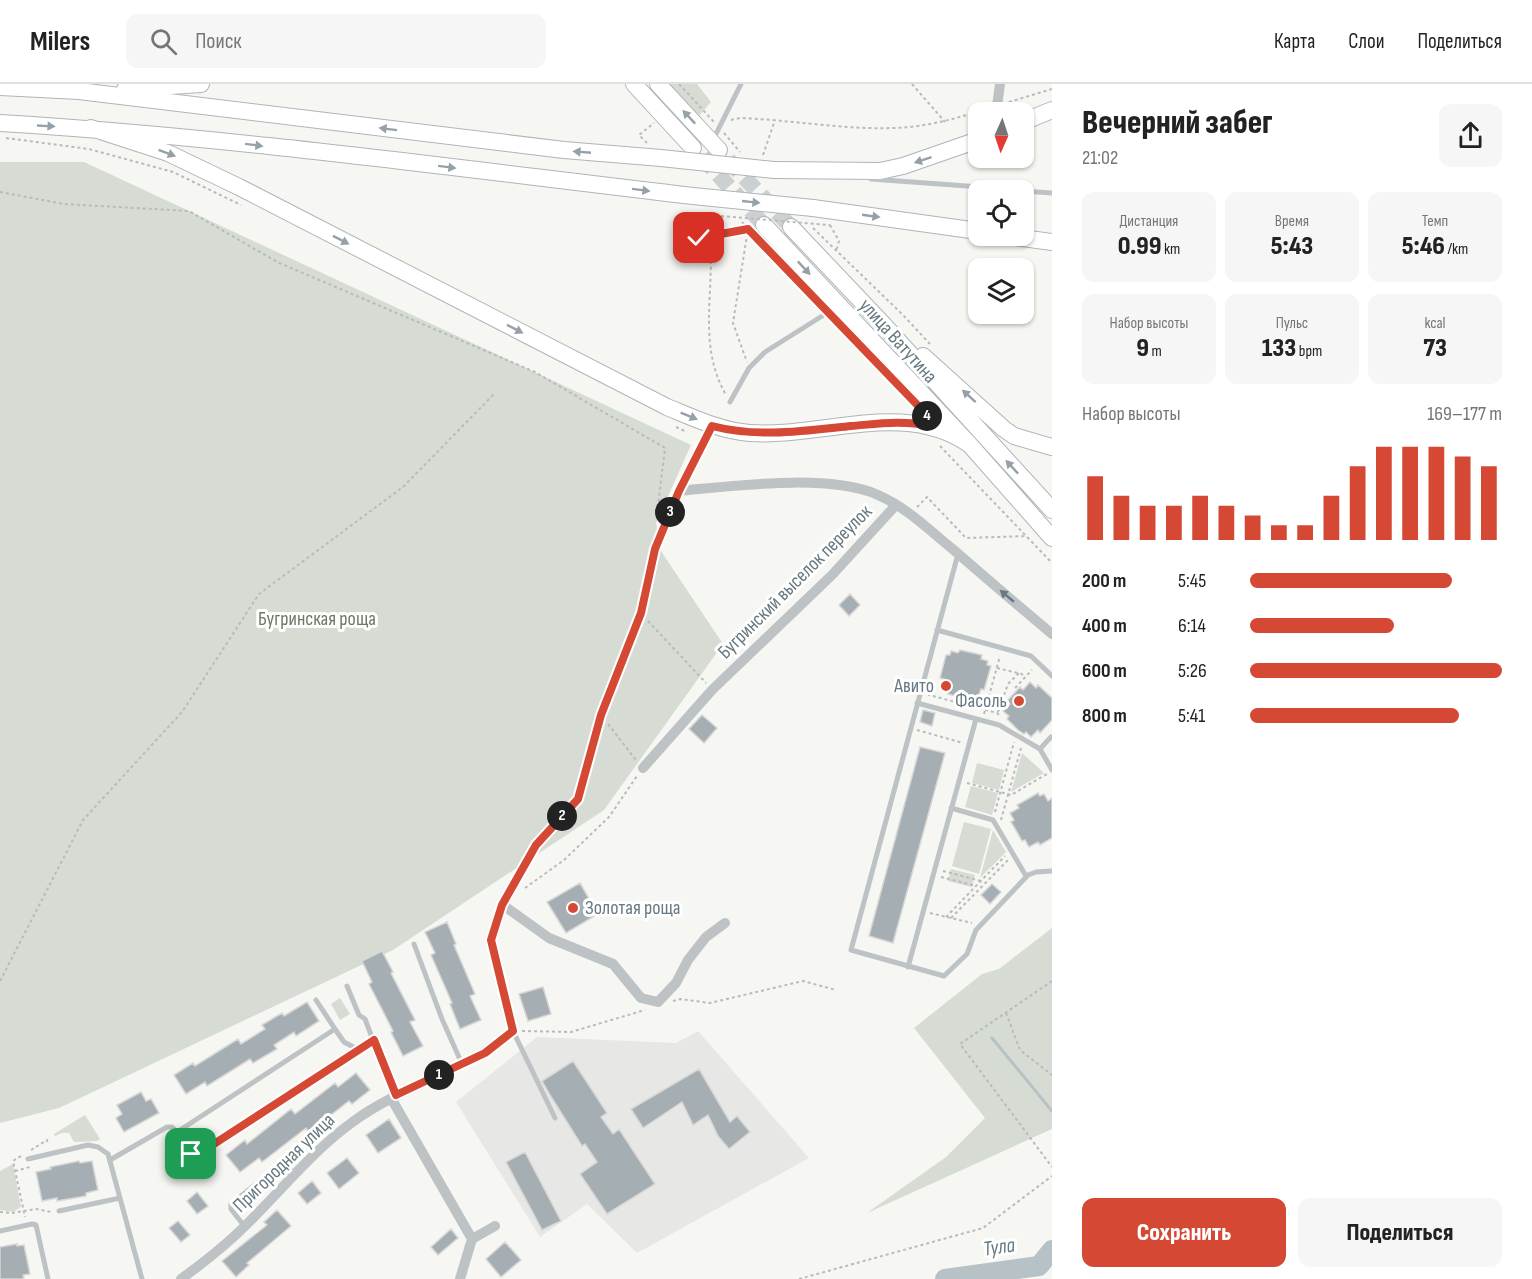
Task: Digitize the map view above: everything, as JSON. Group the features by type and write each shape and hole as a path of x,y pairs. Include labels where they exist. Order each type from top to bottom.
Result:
{"main road":[{"path":"79,91 201,84"},
{"path":"634,84 693,148"},
{"path":"658,84 717,139"},
{"path":"0,87 79,91 564,150 657,153 774,170 880,171 903,166 968,143"},
{"path":"1034,117 1052,110"},
{"path":"0,123 91,128 223,141 813,208 968,230"},
{"path":"91,128 168,153 208,172 667,407 712,426 750,433 803,431 900,422 929,426 955,435 970,445"},
{"name":"улица Ватутина","path":"791,227 883,324 1052,510"},
{"name":"улица Ватутина","path":"760,231 839,305 970,445 1052,538"},
{"path":"1034,240 1052,242"},
{"path":"883,324 937,368 1004,429 1014,436 1052,447"}],"street":[{"path":"998,102 1000,84"},
{"path":"513,1031 491,940 502,905 536,845 578,799 601,715 641,613 655,549 679,491 712,426"},
{"name":"Бугринский выселок переулок","path":"643,768 712,690 832,575 896,505 877,494 854,488 818,484 777,484 679,491"},
{"path":"896,505 911,513 1052,634"},
{"path":"502,905 549,938 613,964 641,998 658,1002 676,983 688,960 706,937 725,923"},
{"name":"Пригородная улица","path":"181,1279 213,1256 244,1227 326,1142 374,1107 491,1049 513,1031"},
{"path":"394,1096 472,1239"},
{"path":"459,1279 472,1239 495,1226"}],"lane":[{"path":"717,139 741,84"},
{"path":"818,172 968,186"},
{"path":"1034,192 1052,193"},
{"path":"730,402 749,368 765,352 839,305"},
{"path":"958,554 851,947 853,952 941,976 967,954 974,932 1026,876 1031,873 1052,871"},
{"path":"937,630 1031,656 1052,676"},
{"path":"917,703 999,725 1040,749 1052,770"},
{"path":"908,967 969,744 979,719"},
{"path":"1040,749 1052,737"},
{"path":"951,808 993,820 1026,876"},
{"path":"414,944 442,1019 462,1064"},
{"path":"347,986 359,1015 365,1019 374,1040 394,1096"},
{"path":"316,1000 344,1042 359,1050"},
{"path":"177,1132 335,1029"},
{"path":"513,1031 555,1118"},
{"path":"110,1160 167,1127 172,1127 191,1154 197,1155 374,1040"},
{"path":"28,1159 94,1145 105,1152 110,1160 141,1279"},
{"path":"244,1227 231,1209 231,1204 281,1164 286,1165 294,1175"},
{"path":"59,1211 120,1198"},
{"path":"0,1230 32,1224 38,1228 48,1279"}],"path":[{"path":"679,84 717,139 740,152"},
{"path":"912,84 945,122"},
{"path":"1010,102 1052,89"},
{"path":"717,139 730,120 740,118 857,127 908,127 945,122 968,115"},
{"path":"762,157 776,119"},
{"path":"654,123 639,135 657,153"},
{"path":"0,137 89,149 173,172 246,207"},
{"path":"0,192 64,204 189,211 277,262 535,372 665,448 656,522 662,533"},
{"path":"760,231 748,229 699,238 710,215 830,225 839,241 836,252"},
{"path":"742,222 748,229 733,323 749,368"},
{"path":"714,225 708,314 709,350 719,383 730,402"},
{"path":"0,981 83,820 182,712 259,594 403,487 495,393"},
{"path":"929,426 930,435 1052,563"},
{"path":"676,427 687,432"},
{"path":"911,513 927,497 966,538 1027,537 1034,531"},
{"path":"641,613 712,690"},
{"path":"979,719 985,710 1002,648"},
{"path":"997,668 1019,673 1024,678"},
{"path":"1015,688 1032,670"},
{"path":"997,713 1008,684 1019,673"},
{"path":"931,687 929,695 997,713 1017,732 993,820"},
{"path":"520,892 564,860 609,817 643,768 601,715"},
{"path":"910,729 969,744"},
{"path":"999,829 1023,739"},
{"path":"1007,766 1016,769"},
{"path":"959,781 1011,795 1045,776"},
{"path":"946,917 985,876 1012,852"},
{"path":"951,918 992,878 1012,852"},
{"path":"934,872 981,881"},
{"path":"934,872 976,886"},
{"path":"985,876 992,878"},
{"path":"960,903 966,903"},
{"path":"924,911 980,925"},
{"path":"669,1002 680,999 710,1003 803,981 836,990"},
{"path":"1052,981 960,1044 1052,1167"},
{"path":"513,1031 571,1032 647,1009"},
{"path":"1006,1013 1020,1050 1052,1075"},
{"path":"30,1150 47,1140 50,1154"},
{"path":"22,1156 13,1161 26,1225"},
{"path":"799,1279 983,1228 1052,1176"},
{"path":"0,1212 12,1213 36,1209 59,1211"}],"shaded area":[{"path":"698,1031 809,1158 637,1253 587,1204 540,1237 456,1102 537,1037 676,1043"}],"green space":[{"path":"666,84 697,84 711,102 697,118"},
{"name":"Бугринская роща","path":"0,162 84,162 691,445 656,523 661,551 723,644 604,810 393,950 59,1108 0,1123"},
{"path":"1022,753 1044,773 1011,792"},
{"path":"977,763 1004,770 999,790 972,783"},
{"path":"971,786 998,793 992,815 965,807"},
{"path":"964,822 991,829 979,874 952,866"},
{"path":"993,830 1006,852 980,878"},
{"path":"951,869 975,875 972,887 948,881"},
{"path":"1052,928 1052,1129 867,1213 946,1157 985,1118 914,1028 982,974 999,969"},
{"path":"340,998 350,1014 340,1020 331,1004"},
{"path":"85,1115 100,1139 74,1142 69,1133 55,1136 54,1134"},
{"path":"13,1164 21,1207 13,1212 0,1210 0,1171"}],"building":[{"path":"850,594 860,605 849,616 839,605"},
{"path":"960,650 982,655 981,659 988,661 987,665 991,666 984,690 981,689 978,698 971,696 970,700 948,694 949,691 941,689 944,679 940,678 946,655 950,655 951,651 958,653"},
{"path":"1030,682 1036,688 1038,685 1052,698 1052,720 1040,733 1038,730 1031,737 1026,732 1024,734 1018,730 1007,719 1009,716 1003,711 1010,704 1007,701 1020,687 1023,690"},
{"path":"923,710 935,713 932,726 920,722"},
{"path":"702,715 717,728 704,743 689,729"},
{"path":"920,747 945,753 893,943 869,936"},
{"path":"1038,793 1040,796 1044,794 1048,801 1052,798 1052,838 1040,845 1038,842 1029,847 1025,840 1022,841 1011,822 1014,820 1010,813 1019,808 1017,805"},
{"name":"Золотая роща","path":"580,883 598,914 566,933 547,902"},
{"path":"992,884 1001,892 990,904 981,895"},
{"path":"447,922 456,944 454,945 475,994 470,996 481,1020 460,1029 450,1004 452,1003 431,955 435,953 425,932"},
{"path":"382,951 415,1020 410,1022 423,1046 403,1056 369,984 372,982 362,961"},
{"path":"543,987 551,1014 528,1021 519,994"},
{"path":"307,1002 319,1021 296,1036 294,1032 274,1045 277,1049 253,1063 250,1059 207,1086 205,1082 186,1094 174,1075 193,1063 195,1066 238,1039 241,1044 265,1029 262,1025 282,1013 284,1016"},
{"path":"573,1061 607,1113 601,1117 613,1134 619,1129 655,1184 607,1214 580,1174 597,1162 585,1144 582,1146 542,1081"},
{"path":"699,1069 730,1122 737,1116 750,1132 729,1149 718,1136 708,1115 693,1125 682,1102 643,1128 631,1109"},
{"path":"356,1073 370,1090 352,1104 349,1101 309,1132 306,1128 262,1162 259,1158 240,1172 226,1155 245,1140 247,1144 291,1109 295,1114 335,1083 338,1087"},
{"path":"141,1092 146,1101 151,1099 159,1113 124,1132 116,1118 122,1114 117,1105"},
{"path":"389,1119 401,1138 378,1153 366,1135"},
{"path":"525,1152 561,1221 542,1230 506,1162"},
{"path":"347,1158 359,1173 339,1189 327,1173"},
{"path":"79,1161 80,1163 92,1161 98,1190 86,1193 86,1196 42,1201 36,1172"},
{"path":"312,1181 321,1193 307,1204 298,1193"},
{"path":"197,1192 208,1206 197,1214 187,1201"},
{"path":"277,1210 291,1226 247,1263 249,1265 236,1277 222,1261 267,1225 264,1222"},
{"path":"178,1221 190,1235 181,1242 169,1228"},
{"path":"451,1229 458,1238 438,1255 431,1247"},
{"path":"505,1242 521,1260 501,1277 486,1259"},
{"path":"17,1244 17,1246 24,1245 30,1274 23,1275 24,1279 0,1279 0,1247"}],"waterway":[{"path":"992,1038 1052,1111"},
{"name":"Тула","path":"945,1279 1039,1266 1052,1250"}],"tunnel":[{"path":"702,157 764,225"},
{"path":"728,160 791,227"}],"place":[{"name":"Авито","path":"946,686"},
{"name":"Фасоль","path":"1019,701"},
{"name":"Золотая роща","path":"573,908"}],"route":[{"path":"191,1154 197,1155 374,1040 396,1095 485,1053 513,1031 491,940 502,905 536,845 578,799 601,715 641,613 655,549 679,491 712,426 750,433 780,433 900,422 929,426 927,415 748,229 699,238"}]}
